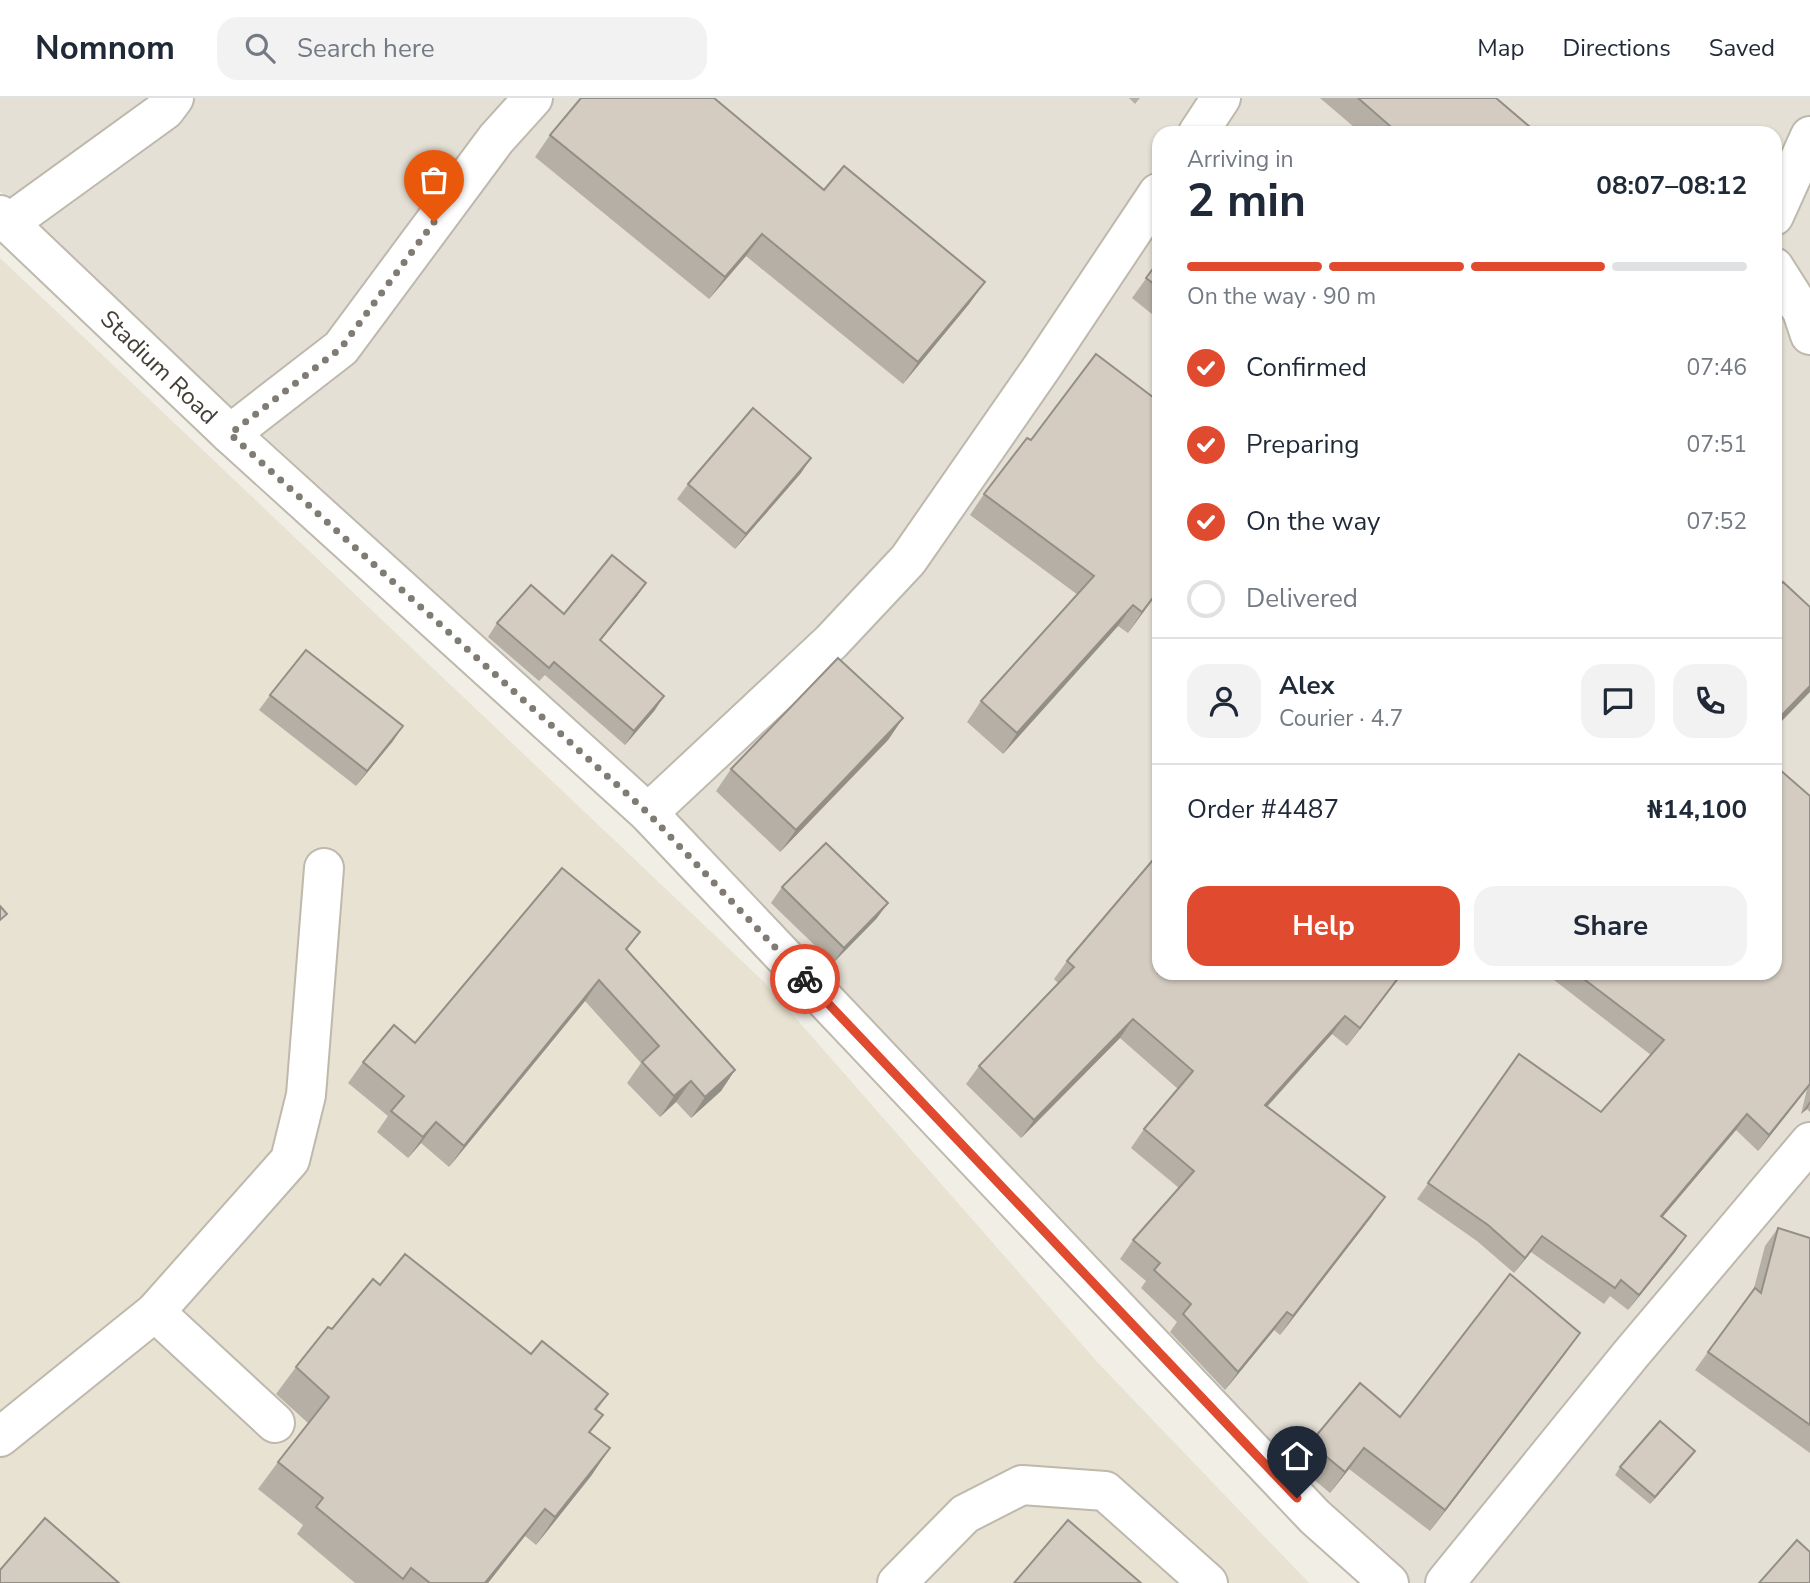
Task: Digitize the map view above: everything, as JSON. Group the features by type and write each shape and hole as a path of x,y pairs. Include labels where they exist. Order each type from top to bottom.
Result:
{"street":[{"path":"4,219 164,110 174,98"},
{"path":"230,434 341,348 496,139 533,98"},
{"path":"1203,126 1221,98"},
{"path":"1782,198 1810,136"},
{"path":"648,813 831,642 908,560 1042,368 1152,202"},
{"name":"Stadium Road","path":"4,219 230,434 648,813 1315,1517 1389,1583"},
{"path":"1782,280 1802,311 1810,335"},
{"path":"0,1437 155,1312 290,1160 306,1095 324,868"},
{"path":"1445,1583 1631,1354 1810,1142"},
{"path":"155,1312 275,1423"},
{"path":"897,1583 965,1514 1022,1485 1105,1492 1209,1583"}],"shaded area":[{"path":"0,98 1810,98 1810,1583 1361,1583 263,440 0,191"},
{"path":"0,258 763,981 1100,1365 1309,1583 0,1583"}],"building":[{"path":"581,98 714,98 824,190 844,166 985,282 918,362 762,234 725,277 550,135"},
{"path":"1358,98 1496,98 1529,126 1390,126"},
{"path":"1152,270 1152,282 1146,278"},
{"path":"1096,354 1152,396 1152,599 1142,612 1133,605 1017,733 981,701 1094,576 984,494 1027,438 1031,440"},
{"path":"753,408 811,458 746,534 688,484"},
{"path":"612,555 646,583 600,640 664,696 634,731 554,662 549,668 497,623 531,585 564,614"},
{"path":"1783,582 1810,607 1810,686 1782,715"},
{"path":"306,650 403,726 367,771 270,695"},
{"path":"838,658 903,718 796,830 731,769"},
{"path":"1782,772 1810,796 1810,1084 1769,1135 1747,1114 1661,1216 1686,1236 1639,1295 1621,1280 1615,1288 1542,1236 1525,1258 1488,1225 1428,1183 1519,1054 1601,1112 1664,1040 1585,980 1782,980"},
{"path":"826,843 888,903 844,948 782,887"},
{"path":"1152,861 1152,980 1397,980 1360,1028 1345,1016 1265,1105 1385,1197 1293,1316 1287,1312 1238,1372 1183,1314 1191,1304 1154,1270 1160,1263 1133,1240 1194,1171 1144,1129 1193,1071 1133,1019 1034,1120 979,1066 1074,967 1067,961"},
{"path":"562,868 640,932 626,949 735,1070 705,1097 691,1081 674,1096 642,1062 659,1046 599,980 464,1146 436,1122 423,1137 391,1111 404,1096 363,1062 394,1025 415,1043"},
{"path":"0,906 7,914 0,920"},
{"path":"1778,1228 1810,1238 1810,1425 1708,1352 1755,1288 1761,1293"},
{"path":"405,1254 531,1354 542,1341 608,1394 595,1409 603,1415 589,1432 610,1448 555,1517 545,1509 485,1583 430,1583 411,1568 403,1579 316,1507 323,1498 278,1462 329,1397 296,1367 328,1327 332,1329 373,1279 380,1285"},
{"path":"1510,1274 1580,1333 1445,1510 1364,1448 1345,1472 1310,1443 1360,1383 1400,1417"},
{"path":"1660,1421 1695,1451 1655,1497 1620,1467"},
{"path":"45,1518 119,1583 0,1583 0,1570"},
{"path":"1068,1520 1141,1583 1014,1583"},
{"path":"1797,1540 1810,1552 1810,1583 1759,1583"}],"way so far":[{"path":"434,222 341,348 230,434 648,813 805,979"}],"route":[{"path":"805,979 1297,1498"}]}
